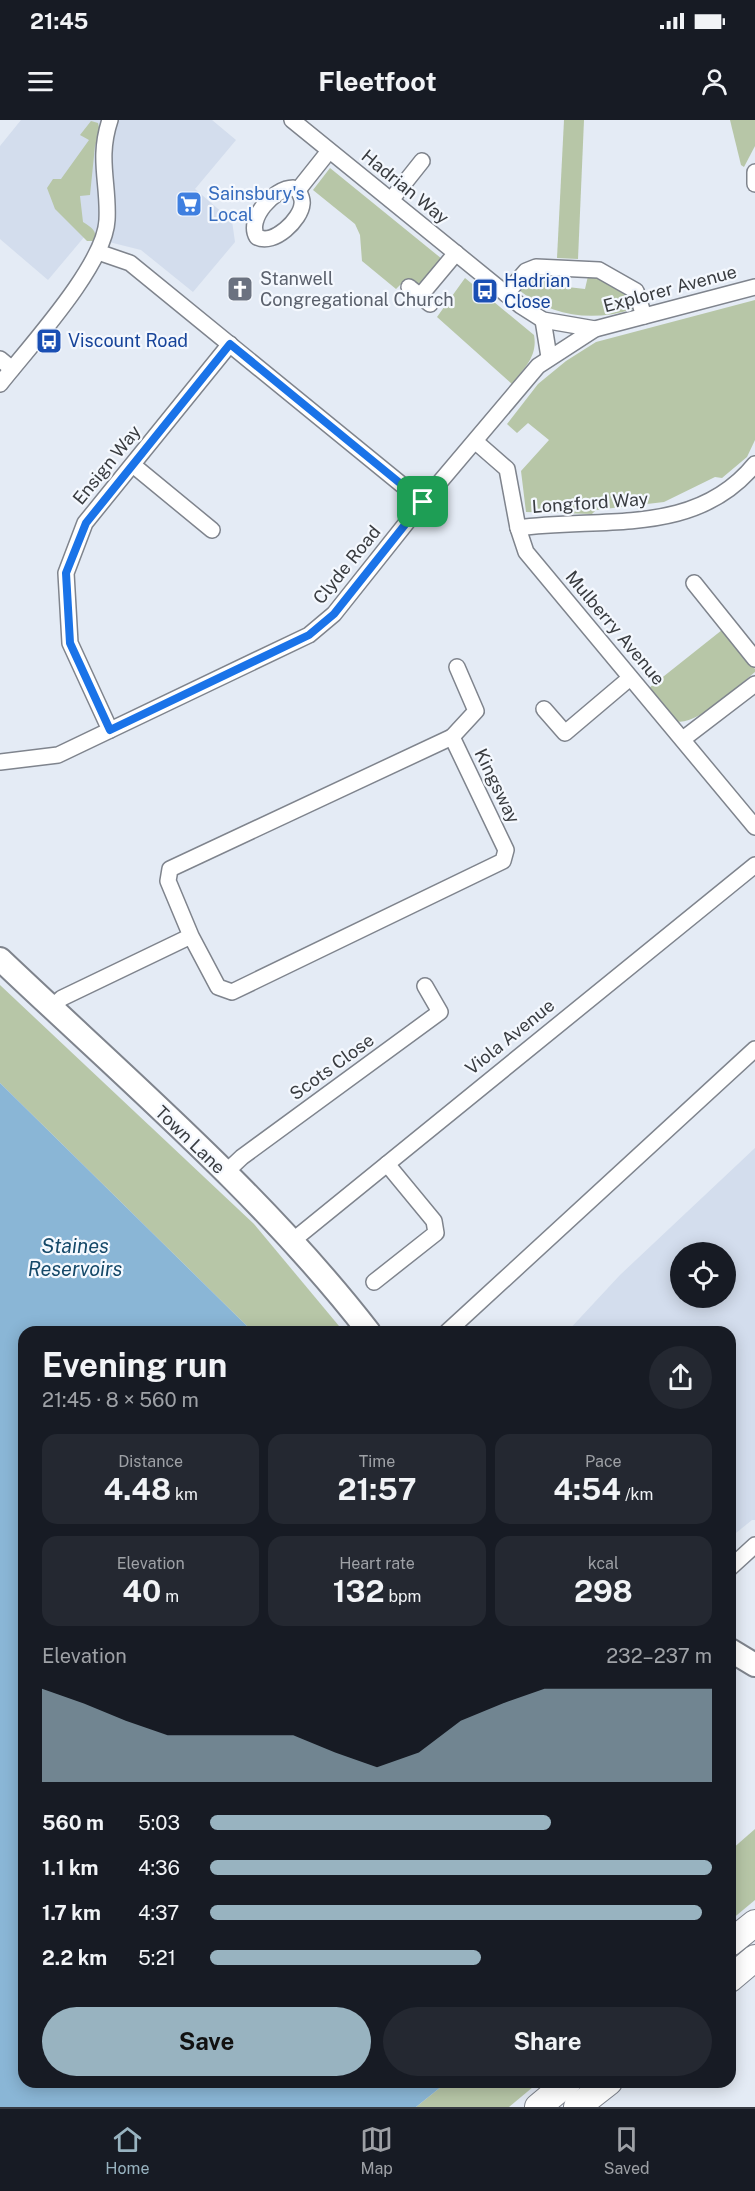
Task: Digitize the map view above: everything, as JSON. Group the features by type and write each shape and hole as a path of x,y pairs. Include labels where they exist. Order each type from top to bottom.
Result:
{"highway":[{"path":"736,1938 755,1923"},
{"path":"736,1974 755,1958"},
{"path":"538,2107 561,2088"},
{"path":"577,2107 601,2088"}],"main road":[{"name":"Town Lane","path":"0,959 225,1173 291,1242 364,1326"},
{"path":"736,1654 755,1665"},
{"path":"736,1671 755,1682"}],"street":[{"path":"0,384 6,364 84,278 98,252 107,221 102,160 110,120"},
{"name":"Hadrian Way","path":"292,120 506,294 543,320 595,329"},
{"path":"298,190 329,151"},
{"path":"391,200 422,161"},
{"path":"755,172 755,183"},
{"path":"98,252 130,263 423,502"},
{"path":"420,296 456,254"},
{"path":"506,294 526,271 536,267 599,270 636,291 644,316"},
{"name":"Explorer Avenue","path":"595,329 755,287"},
{"path":"543,320 549,357"},
{"name":"Clyde Road","path":"0,762 58,755 309,635 334,614 423,502 538,366 595,329"},
{"name":"Ensign Way","path":"110,730 70,643 66,573 86,523 230,344"},
{"name":"Mulberry Avenue","path":"476,442 507,469 518,528 526,552 755,827"},
{"path":"133,465 212,530"},
{"name":"Longford Way","path":"518,528 615,524 669,517 719,496 752,475"},
{"path":"694,584 755,659"},
{"path":"452,737 476,711 457,667"},
{"path":"544,709 565,733 630,678"},
{"path":"683,739 755,684"},
{"name":"Kingsway","path":"452,737 506,850 503,861 232,992 218,987 191,936 168,881 171,868 452,737"},
{"name":"Viola Avenue","path":"291,1242 755,864"},
{"path":"51,1008 62,998 191,936"},
{"name":"Scots Close","path":"225,1173 251,1150 440,1012 425,986"},
{"path":"454,1326 755,1049"},
{"path":"374,1282 436,1233 434,1221 387,1164"},
{"path":"736,1562 755,1545"}],"shaded area":[{"path":"21,120 212,120 236,140 195,189 232,221 235,242 193,292 141,250 85,236 48,280 0,239 0,146"},
{"path":"755,1148 755,1520 736,1533 736,1326 573,1326 620,1275"}],"green space":[{"path":"564,120 584,120 578,259 557,258"},
{"path":"730,120 755,120 755,146 744,167 741,165"},
{"path":"91,121 98,123 100,131 95,146 90,195 80,196 83,222 95,234 95,241 87,241 55,209 47,188 53,179 61,179 89,140 80,135"},
{"path":"330,168 442,259 429,277 416,285 406,279 396,289 362,261 360,235 355,224 313,190"},
{"path":"539,272 549,275 550,285 585,289 588,276 602,280 621,289 635,304 633,309 603,315 588,316 559,311 545,306 519,290 529,276"},
{"path":"465,278 534,335 532,356 512,384 437,317"},
{"path":"755,300 755,440 747,457 722,478 715,477 664,502 596,510 592,514 526,512 521,471 549,440 528,423 517,433 507,424 538,384 566,361 596,342"},
{"path":"722,630 755,669 755,672 702,714 680,722 672,719 649,688"},
{"path":"0,985 254,1224 339,1326 247,1326 0,1083"},
{"path":"755,1829 755,1900 736,1916 736,1846"},
{"path":"440,2088 532,2088 509,2107 416,2107"}],"water":[{"name":"Staines Reservoirs","path":"0,1083 247,1326 18,1326 18,2088 440,2088 416,2107 0,2107"}],"place":[{"name":"Sainsbury's Local","path":"189,204"},
{"name":"Stanwell Congregational Church","path":"240,289"},
{"name":"Hadrian Close","path":"485,291"},
{"name":"Viscount Road","path":"49,341"}],"route":[{"path":"230,344 423,502 334,614 309,635 110,730 70,643 66,573 86,523 230,344"}]}
